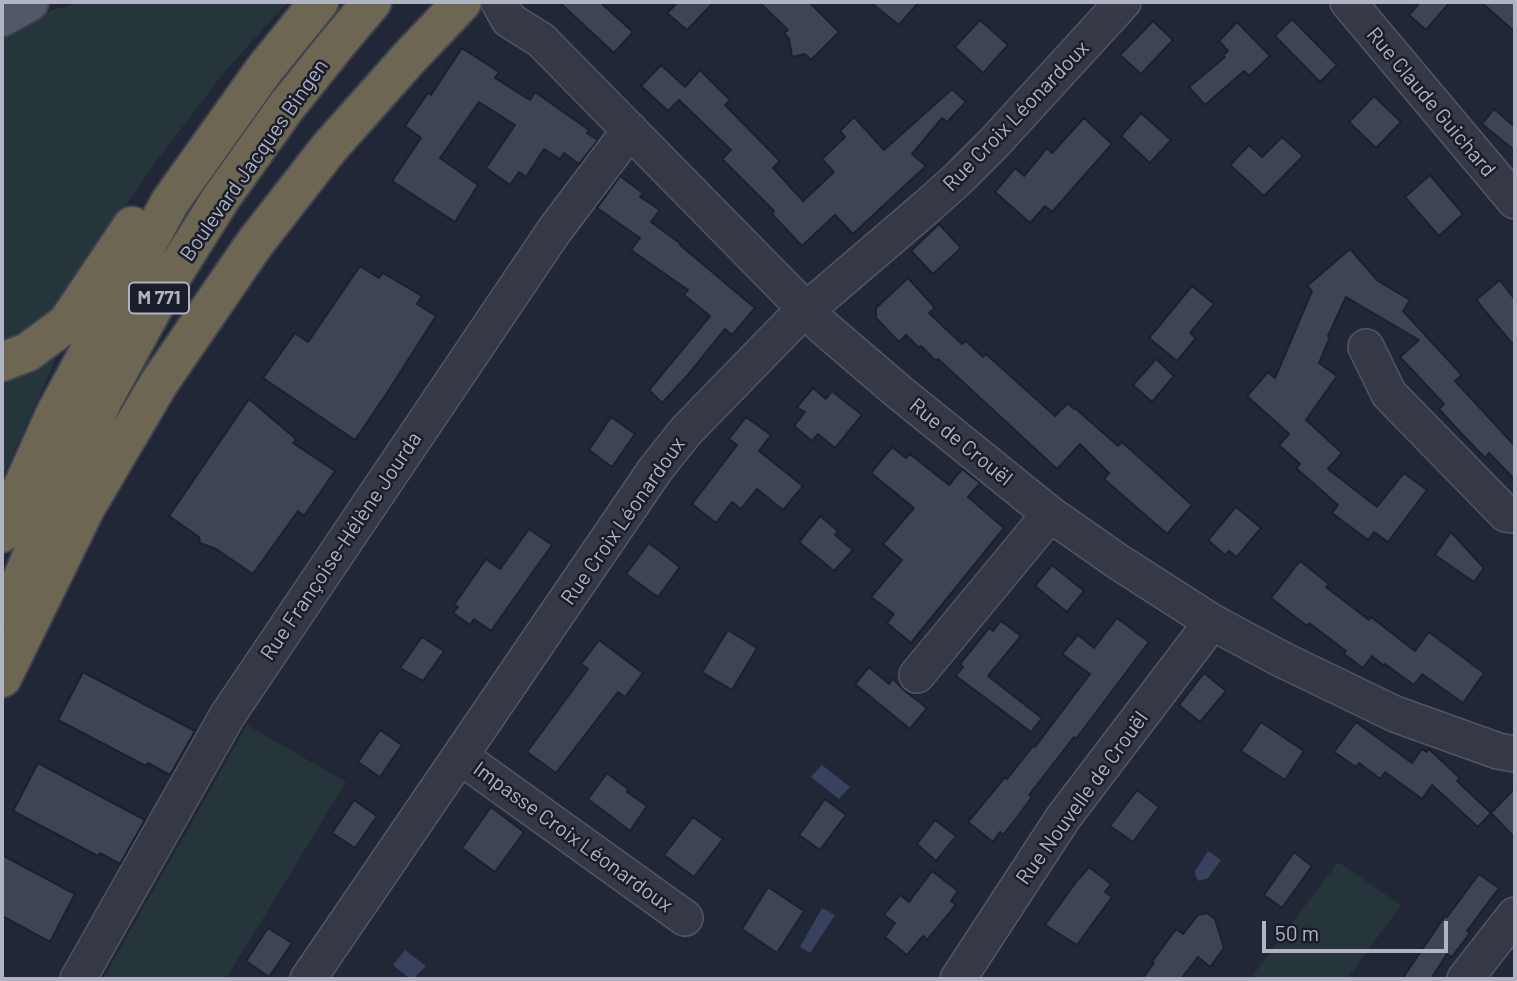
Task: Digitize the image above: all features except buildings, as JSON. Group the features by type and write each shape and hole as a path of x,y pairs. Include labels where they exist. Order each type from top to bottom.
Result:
{"highway":[{"name":"Boulevard Jacques Bingen","path":"2,533 55,414 170,202 264,70 319,2"},
{"name":"Boulevard Jacques Bingen","path":"2,628 43,529 104,398 159,297 221,198 286,107 372,2"},
{"path":"2,678 86,507 159,383 255,243 329,148 462,2"},
{"path":"2,362 28,352 67,323 207,116 264,70"}],"main road":[{"path":"2,17 29,2"}],"street":[{"name":"Rue Croix Léonardoux","path":"308,979 655,470 686,431 790,324 960,177 1123,2"},
{"name":"Rue Claude Guichard","path":"1348,2 1515,201"},
{"name":"Rue de Crouël","path":"504,11 541,40 822,326 1050,514 1212,622 1281,659 1395,714 1498,751 1515,754"},
{"name":"Rue Françoise-Hélène Jourda","path":"78,979 227,716 554,231 630,130"},
{"path":"1366,347 1389,394 1506,514 1515,516"},
{"path":"917,675 1050,514"},
{"name":"Rue Nouvelle de Crouël","path":"958,979 1063,818 1212,622"},
{"name":"Impasse Croix Léonardoux","path":"461,757 685,918"},
{"path":"1465,979 1515,915"}],"shaded area":[{"path":"82,2 288,2 226,70 157,160 62,299 39,324 2,347 2,39 50,11"},
{"path":"52,356 55,361 2,479 2,374"},
{"path":"247,725 346,782 226,979 103,979"},
{"path":"1338,862 1401,905 1347,979 1250,979"}],"water":[{"path":"822,765 850,787 839,799 811,777"},
{"path":"1208,851 1221,860 1208,878 1199,881 1195,871"},
{"path":"822,908 835,915 810,953 800,947"},
{"path":"405,950 426,966 413,979 393,965"}]}
